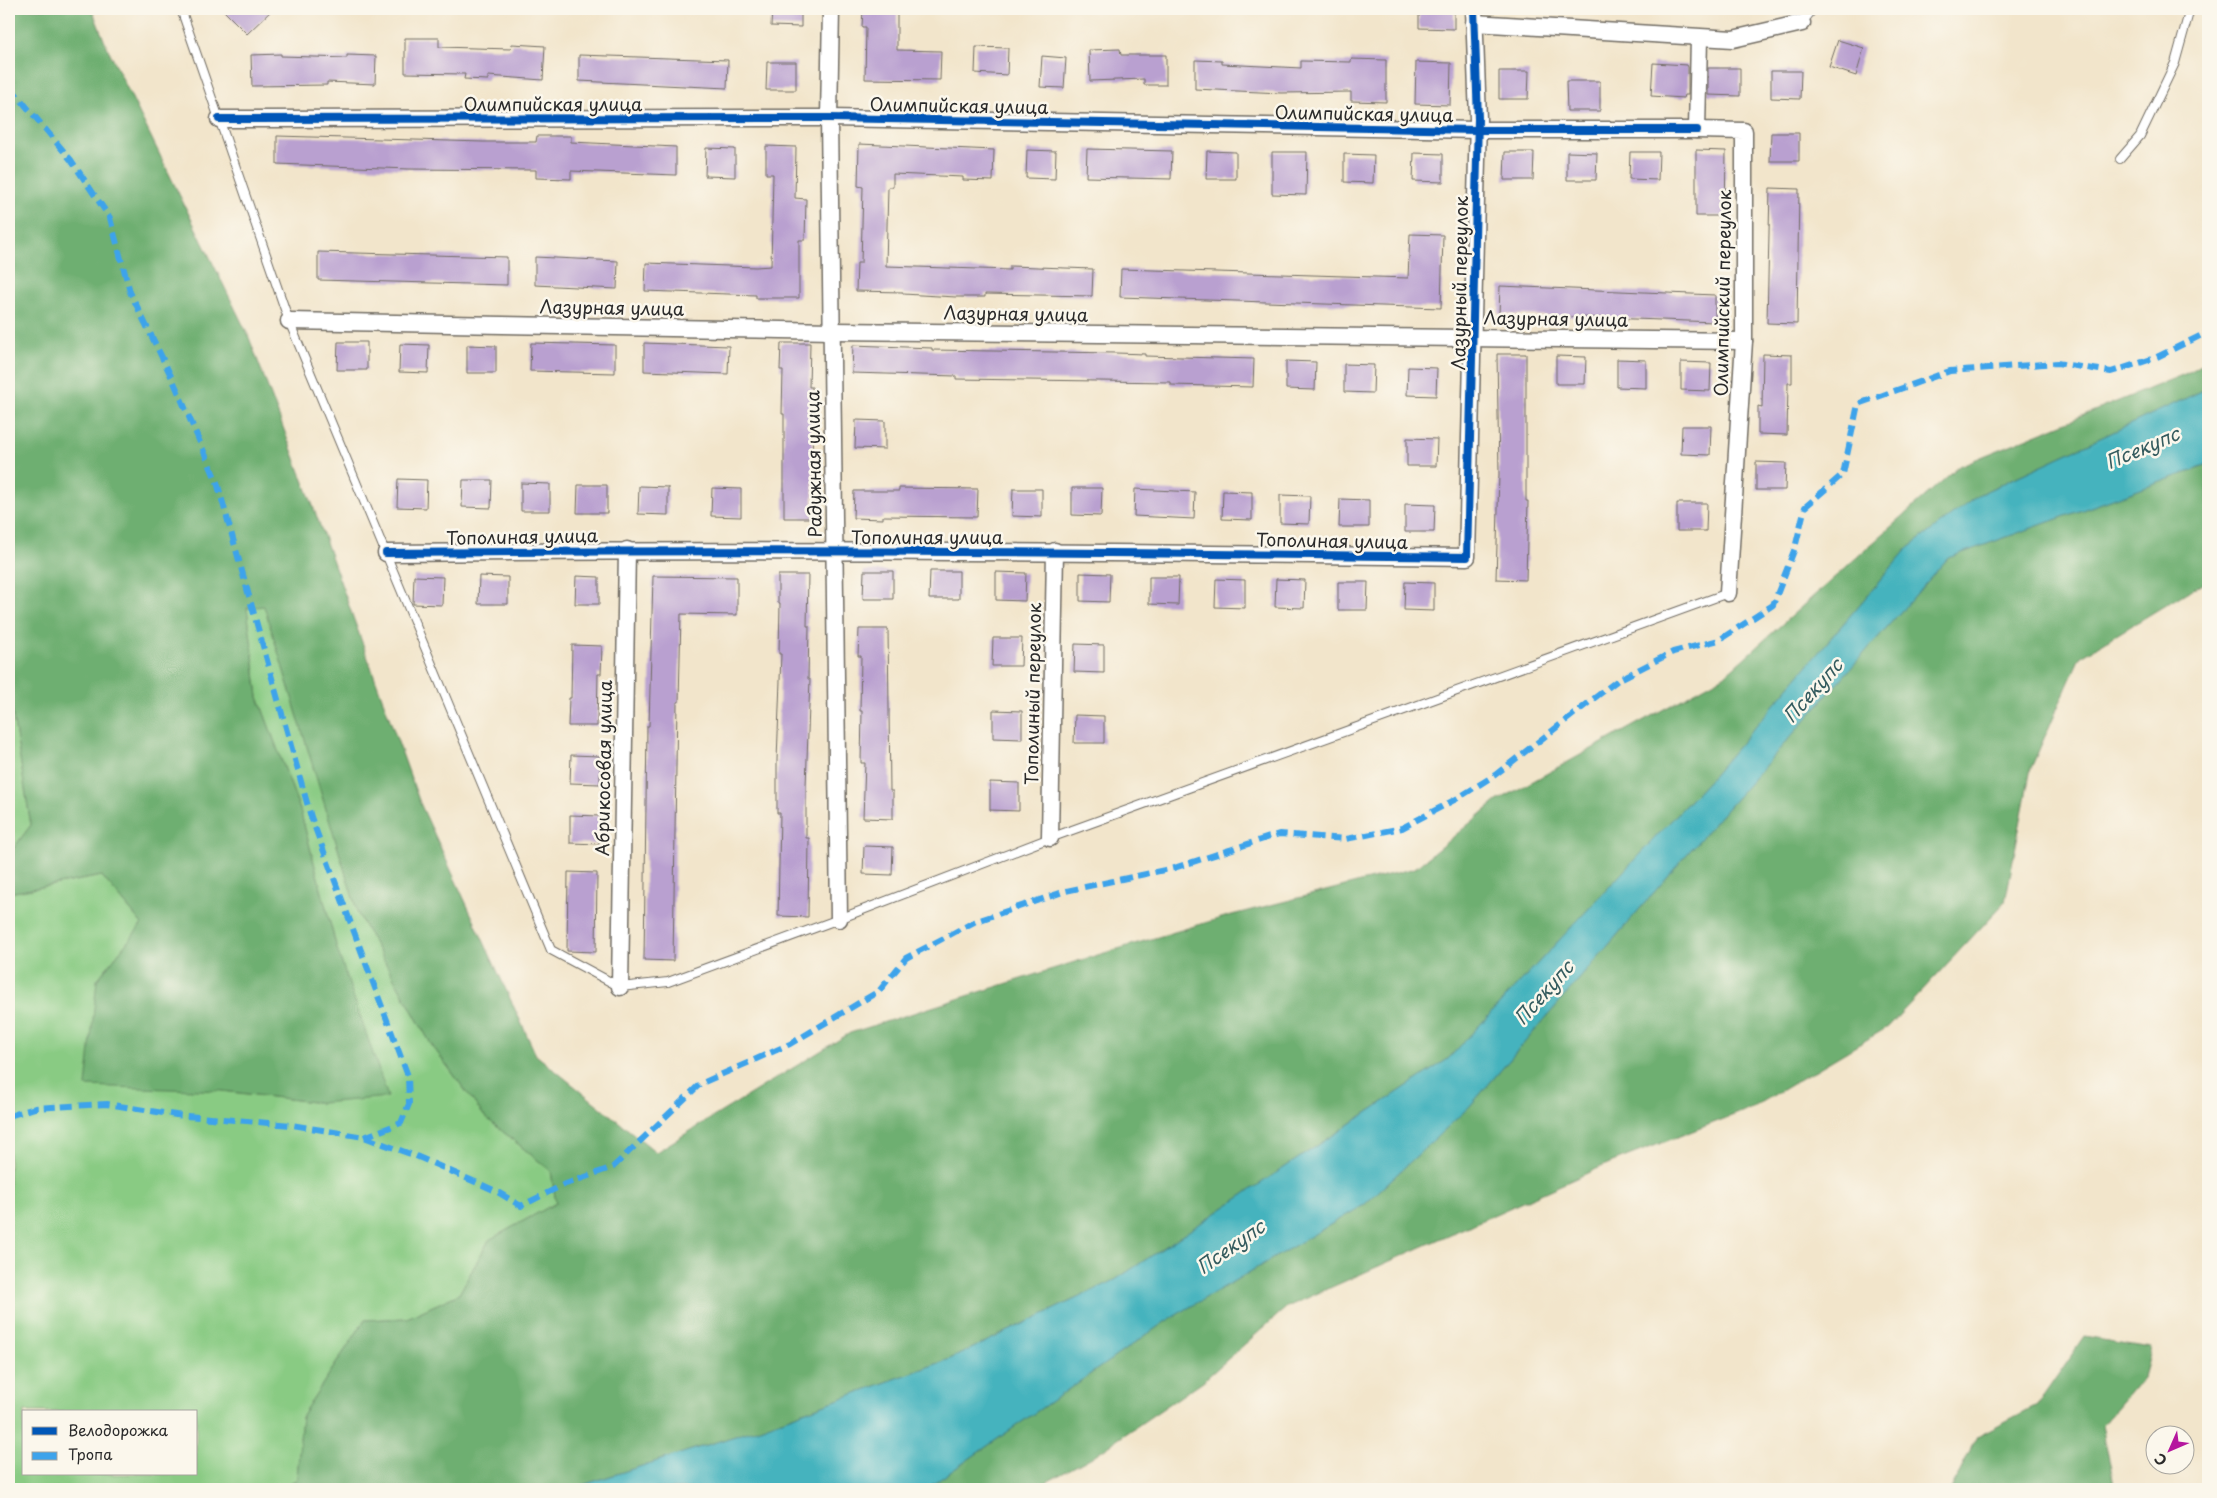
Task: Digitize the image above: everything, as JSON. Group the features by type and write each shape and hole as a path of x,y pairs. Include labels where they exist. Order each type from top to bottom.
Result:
{"street":[{"name":"Радужная улица","path":"831,9 829,118 840,919"},
{"path":"1474,16 1699,38 1733,39 1802,23"},
{"name":"Лазурный переулок","path":"1467,557 1477,130 1474,16"},
{"path":"1697,130 1699,38"},
{"name":"Олимпийская улица","path":"219,119 829,118 1477,130 1697,130"},
{"name":"Олимпийский переулок","path":"1697,130 1744,131 1744,341 1728,593"},
{"name":"Лазурная улица","path":"289,321 832,331 1744,341"},
{"name":"Тополиная улица","path":"386,553 627,550 1055,551 1467,557"},
{"name":"Абрикосовая улица","path":"620,987 627,550"},
{"name":"Тополиный переулок","path":"1050,838 1055,551"}],"lane":[{"path":"181,9 289,321 551,950 620,987 668,982 840,919 1050,838 1728,593"},
{"path":"1802,23 1813,9"},
{"path":"2120,159 2140,136 2175,63 2190,9"}],"green space":[{"path":"9,9 92,9 106,45 248,335 313,506 420,803 536,1055 656,1152 850,1033 1228,916 1415,868 1497,801 1724,676 1959,466 2187,373 2208,360 2208,388 1980,494 1908,548 1711,778 1448,1059 1115,1280 950,1359 754,1430 570,1489 280,1489 297,1479 302,1415 365,1320 407,1318 459,1294 489,1240 556,1203 551,1171 485,1117 431,1044 358,914 264,606 247,608 258,697 300,810 337,949 388,1097 321,1103 223,1091 86,1086 97,980 142,924 102,876 9,893 10,853 31,825 9,692"},
{"path":"2208,465 2208,582 2192,589 2080,657 2031,768 2005,902 1888,1027 1752,1108 1610,1163 1287,1307 1203,1381 1092,1457 1034,1489 926,1489 1166,1321 1364,1205 1469,1107 1687,854 1948,558"},
{"path":"264,605 358,914 431,1044 485,1117 551,1171 556,1203 489,1240 459,1294 407,1318 365,1320 302,1415 297,1479 280,1489 9,1489 9,893 102,876 142,924 97,980 223,1091 321,1103 337,949 300,810 258,697 247,608"},
{"path":"9,692 31,825 10,853 9,872"},
{"path":"2084,1337 2151,1348 2143,1377 2102,1425 2115,1489 1951,1489 1977,1436 2037,1405"}],"water":[{"name":"Псекупс","path":"2208,388 2208,465 1948,558 1687,854 1469,1107 1364,1205 1166,1321 926,1489 570,1489 754,1430 950,1359 1115,1280 1448,1059 1711,778 1908,548 1980,494"}],"building":[{"path":"222,9 273,9 247,34"},
{"path":"772,9 801,9 801,27 771,26"},
{"path":"863,9 897,9 897,50 941,51 940,80 865,79 866,27 862,27"},
{"path":"1419,9 1454,9 1454,29 1419,28"},
{"path":"405,38 439,38 439,47 511,49 512,44 545,46 543,80 488,76 488,80 464,79 465,74 405,73"},
{"path":"1838,40 1864,48 1856,76 1829,67"},
{"path":"976,47 1008,48 1007,75 975,73"},
{"path":"1120,49 1121,55 1166,55 1166,85 1144,85 1144,79 1090,81 1089,50"},
{"path":"281,54 281,56 347,58 347,55 376,56 375,84 327,82 327,85 252,86 251,55"},
{"path":"579,55 728,60 727,88 579,81"},
{"path":"1042,56 1066,58 1064,88 1040,87"},
{"path":"1351,59 1386,60 1386,102 1351,101 1351,92 1281,93 1195,89 1195,60 1222,61 1222,64 1301,68 1301,61 1351,62"},
{"path":"767,62 796,62 796,90 766,90"},
{"path":"1416,62 1451,63 1450,105 1415,104"},
{"path":"1653,63 1687,65 1688,95 1685,95 1684,98 1651,96"},
{"path":"1708,68 1740,68 1740,96 1708,95"},
{"path":"1499,71 1529,71 1528,99 1499,99"},
{"path":"1771,71 1801,71 1800,99 1771,98"},
{"path":"1566,81 1600,81 1600,111 1567,111"},
{"path":"1771,133 1799,133 1799,161 1770,161"},
{"path":"277,136 536,142 537,136 571,136 571,142 676,147 676,175 571,171 571,179 536,178 536,170 409,169 277,164"},
{"path":"859,144 994,150 993,181 963,180 963,177 893,174 893,187 888,187 886,266 1010,270 1010,266 1093,269 1092,296 985,294 985,297 956,297 903,294 903,292 856,291 857,263 861,263 863,187 858,186"},
{"path":"766,146 796,147 795,198 806,199 805,240 799,240 799,298 756,298 756,295 645,291 646,263 771,266 773,174 766,174"},
{"path":"706,148 735,149 735,177 705,176"},
{"path":"1087,149 1172,151 1171,179 1086,177"},
{"path":"1027,150 1056,151 1055,179 1026,178"},
{"path":"1696,150 1726,151 1725,216 1696,216"},
{"path":"1207,151 1236,152 1236,179 1206,179"},
{"path":"1272,152 1307,152 1306,195 1272,194"},
{"path":"1505,152 1534,152 1533,180 1504,180"},
{"path":"1567,152 1597,153 1596,180 1567,180"},
{"path":"1630,152 1659,152 1658,180 1629,179"},
{"path":"1414,153 1443,154 1443,182 1413,181"},
{"path":"1344,154 1374,155 1373,183 1344,182"},
{"path":"1770,188 1799,189 1797,324 1767,323"},
{"path":"1410,234 1443,235 1441,308 1120,297 1121,269 1408,278"},
{"path":"318,252 507,257 507,285 318,280"},
{"path":"535,257 618,261 617,289 535,285"},
{"path":"1500,286 1715,295 1715,322 1499,314"},
{"path":"338,342 367,342 367,370 337,370"},
{"path":"531,343 615,345 615,373 530,371"},
{"path":"644,343 729,346 728,374 644,371"},
{"path":"781,343 810,343 809,387 812,387 813,518 784,518 784,414 782,414 783,370 780,370"},
{"path":"400,344 429,345 428,373 399,372"},
{"path":"467,345 496,346 496,373 467,373"},
{"path":"853,345 932,348 932,350 1116,353 1145,354 1145,356 1254,359 1253,387 1171,385 1171,382 956,379 956,376 852,373"},
{"path":"1497,354 1526,354 1526,501 1528,501 1526,580 1496,579 1499,474"},
{"path":"1763,354 1792,355 1792,383 1788,383 1787,435 1758,434 1758,406 1762,407"},
{"path":"1556,356 1586,357 1585,384 1556,384"},
{"path":"1617,359 1646,360 1646,388 1617,387"},
{"path":"1286,361 1316,362 1315,390 1286,389"},
{"path":"1681,362 1711,363 1710,391 1681,390"},
{"path":"1344,364 1374,365 1373,393 1344,392"},
{"path":"1408,367 1437,368 1436,396 1407,395"},
{"path":"856,420 885,421 885,449 855,448"},
{"path":"1682,426 1711,426 1710,455 1681,454"},
{"path":"1407,438 1437,439 1436,466 1407,466"},
{"path":"1756,462 1786,463 1785,490 1756,490"},
{"path":"398,479 427,480 426,508 397,507"},
{"path":"463,480 492,480 491,508 462,507"},
{"path":"521,483 550,484 550,511 521,511"},
{"path":"578,485 607,485 607,513 577,513"},
{"path":"639,486 668,487 668,515 638,514"},
{"path":"712,488 741,489 741,517 711,516"},
{"path":"899,488 978,489 977,517 883,516 883,519 853,518 854,491 899,491"},
{"path":"1072,488 1102,488 1101,516 1072,515"},
{"path":"1013,489 1042,489 1042,517 1012,516"},
{"path":"1135,489 1195,492 1194,519 1134,516"},
{"path":"1223,491 1252,492 1252,520 1222,519"},
{"path":"1280,495 1310,496 1309,524 1280,523"},
{"path":"1340,499 1369,500 1369,527 1339,527"},
{"path":"1677,503 1707,503 1706,531 1677,531"},
{"path":"1405,504 1435,505 1434,532 1405,532"},
{"path":"864,571 893,571 893,599 863,599"},
{"path":"930,571 959,571 959,599 929,599"},
{"path":"996,572 1026,573 1025,601 996,600"},
{"path":"1080,573 1110,574 1109,602 1080,601"},
{"path":"778,575 808,575 808,679 810,679 806,838 809,838 808,917 778,916 780,813 777,813 777,760 781,654 779,654 780,603 778,603"},
{"path":"414,576 443,577 442,605 413,604"},
{"path":"479,576 508,577 508,604 478,604"},
{"path":"576,576 599,577 599,604 575,604"},
{"path":"653,576 737,577 737,615 681,614 679,702 677,702 673,961 644,960 647,726 649,726"},
{"path":"1149,577 1179,577 1178,605 1149,604"},
{"path":"1216,579 1245,580 1245,608 1215,607"},
{"path":"1276,579 1305,580 1304,608 1275,607"},
{"path":"1338,582 1368,582 1367,610 1338,610"},
{"path":"1405,582 1434,583 1434,611 1404,610"},
{"path":"859,629 888,629 890,791 893,791 893,819 863,818 865,763 861,763 862,711 860,711 861,656 858,656"},
{"path":"993,638 1022,638 1021,666 992,666"},
{"path":"1075,644 1104,645 1104,673 1074,672"},
{"path":"572,645 602,646 601,674 598,674 597,726 568,726 569,698 571,698"},
{"path":"993,710 1022,711 1022,739 993,738"},
{"path":"1075,715 1104,716 1104,743 1074,743"},
{"path":"571,755 600,756 600,784 570,783"},
{"path":"990,782 1019,783 1019,811 990,810"},
{"path":"570,815 600,816 599,844 570,843"},
{"path":"864,846 893,847 892,875 863,874"},
{"path":"568,872 597,873 596,952 567,951"}],"marked path":[{"path":"9,88 71,160 110,218 130,292 173,380 217,482 311,817 408,1076 409,1104 401,1123 364,1137"},
{"path":"9,1116 35,1108 107,1104 176,1115 292,1125 364,1137 416,1156 496,1191 521,1206 563,1185 613,1167 700,1084 790,1044 879,991 906,958 974,922 1066,891 1174,868 1279,834 1346,839 1402,828 1458,798 1495,775 1618,680 1673,652 1719,640 1773,605 1795,548 1805,507 1843,474 1858,404 1950,371 2057,363 2111,372 2155,358 2208,332"}],"cycle path":[{"path":"386,553 657,551 1467,557 1478,119 1474,9"},
{"path":"219,119 829,118 1477,130 1697,130"}]}
